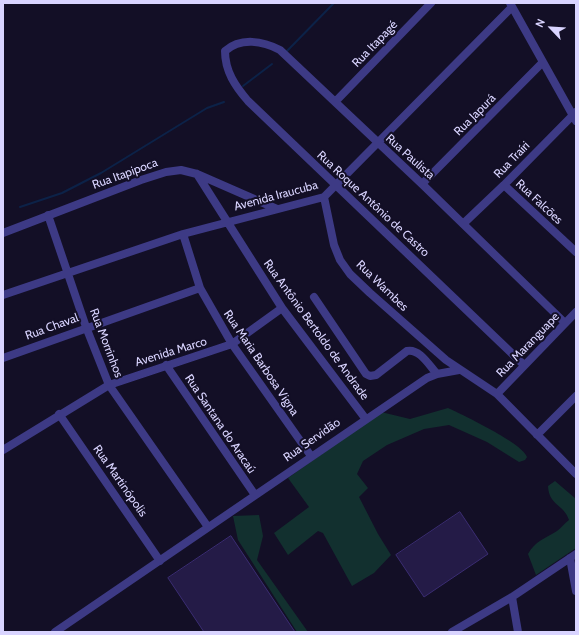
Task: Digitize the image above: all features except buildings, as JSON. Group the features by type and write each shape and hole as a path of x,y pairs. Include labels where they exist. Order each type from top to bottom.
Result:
{"street":[{"name":"Rua Itapagé","path":"335,102 431,3"},
{"path":"511,5 575,115"},
{"name":"Avenida Iraucuba","path":"3,295 183,234 324,197 511,5"},
{"name":"Rua Paulista","path":"225,50 232,45 256,41 269,44 286,55 565,323"},
{"name":"Rua Roque Antônio de Castro","path":"225,50 225,60 237,88 248,101 524,365"},
{"name":"Rua Japurá","path":"422,184 543,62"},
{"name":"Rua Traíri","path":"463,224 575,115"},
{"name":"Rua Itapipoca","path":"3,233 166,172 181,170 197,174 277,209"},
{"name":"Rua Antônio Bertoldo de Andrade","path":"197,174 226,222 282,308 365,418"},
{"name":"Rua Falcões","path":"504,185 576,252"},
{"name":"Rua Wambes","path":"324,197 334,245 340,260 350,274 459,370"},
{"name":"Rua Morrinhos","path":"48,215 86,327 109,385 208,527"},
{"name":"Rua Maria Barbosa Vigna","path":"183,234 200,288 232,344 311,456"},
{"name":"Rua Chaval","path":"3,358 86,327 200,288"},
{"path":"314,297 366,374 370,376 376,375 411,350 418,353 437,374"},
{"name":"Avenida Marco","path":"3,450 59,414 109,385 232,344 282,308"},
{"name":"Rua Maranguape","path":"497,394 576,312"},
{"name":"Rua Santana do Aracaú","path":"166,366 255,495"},
{"path":"459,370 497,394 576,474"},
{"name":"Rua Servidão","path":"55,632 160,561 365,418 427,378 437,374 459,370"},
{"path":"537,435 576,396"},
{"name":"Rua Martinópolis","path":"59,414 160,561"},
{"path":"455,631 512,597 573,556 576,591"},
{"path":"512,597 518,632"}],"green space":[{"path":"448,408 505,438 523,451 527,457 525,460 519,462 487,442 449,425 424,429 387,445 363,461 357,474 368,488 359,497 378,534 391,555 374,573 352,586 323,533 318,531 288,555 274,533 309,507 288,478 381,412 410,419"},
{"path":"555,481 576,499 576,548 536,575 528,554 537,543 557,531 569,520 564,511 551,498 549,493 548,486"},
{"path":"259,515 263,536 257,560 308,632 297,632 238,540 233,516"}],"waterway":[{"path":"286,52 334,3"},
{"path":"243,86 272,64"},
{"path":"20,207 62,193 101,173 207,108 224,102"}]}
